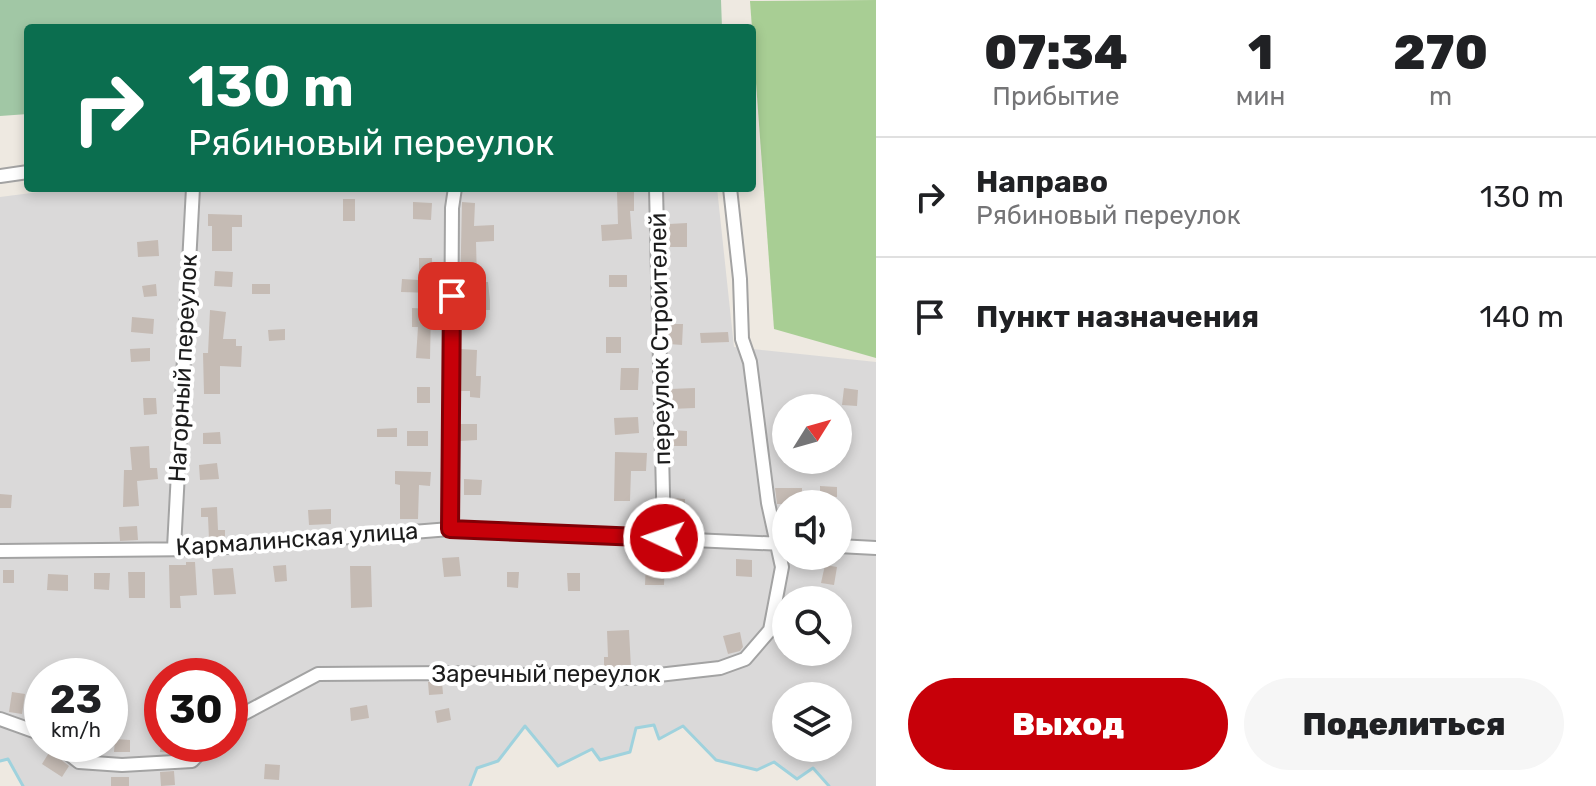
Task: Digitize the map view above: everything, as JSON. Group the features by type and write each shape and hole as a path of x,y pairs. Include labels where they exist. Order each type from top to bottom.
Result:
{"street":[{"path":"0,176 24,173"},
{"name":"Нагорный переулок","path":"174,548 193,192"},
{"path":"450,529 454,192"},
{"name":"переулок Строителей","path":"656,192 664,538"},
{"name":"Заречный переулок","path":"730,192 740,279 742,339 750,362 772,515"},
{"name":"Кармалинская улица","path":"0,551 201,549 450,529 772,543"},
{"path":"852,547 876,548"},
{"name":"Заречный переулок","path":"248,711 318,674 449,673 632,678 720,668 745,659 770,630 781,570"},
{"path":"0,719 24,728"},
{"path":"79,762 122,765 174,762"}],"shaded area":[{"path":"39,192 717,192 734,347 876,362 876,786 829,786 813,768 797,779 774,762 757,770 716,760 683,726 659,739 654,725 636,728 630,752 600,760 592,750 558,766 525,727 498,761 477,768 470,786 23,786 8,759 0,761 0,197"}],"green space":[{"path":"0,0 721,0 722,24 24,24 24,114 0,116"},
{"path":"876,0 876,358 774,329 756,83 756,24 752,24 750,1"}],"building":[{"path":"617,192 634,192 634,211 630,211 632,239 602,241 601,225 618,224"},
{"path":"343,199 355,199 355,221 343,221"},
{"path":"413,202 432,203 431,220 413,219"},
{"path":"462,202 475,203 474,226 494,225 494,241 476,242 477,282 488,282 490,301 490,310 481,310 481,323 460,324 460,309 472,309 472,295 460,295"},
{"path":"208,214 242,215 242,227 232,227 232,251 212,251 212,226 208,226"},
{"path":"687,223 687,247 670,247 669,224"},
{"path":"158,240 159,256 138,257 137,242"},
{"path":"419,258 432,258 433,293 401,292 402,279 419,280"},
{"path":"215,271 233,272 232,287 214,286"},
{"path":"609,275 627,275 627,287 609,287"},
{"path":"156,284 157,296 144,297 142,286"},
{"path":"252,284 270,284 270,294 252,294"},
{"path":"412,308 431,309 430,359 416,358 418,327 412,327"},
{"path":"210,310 226,312 223,339 236,339 236,346 242,346 241,367 220,366 220,394 204,394 203,353 208,353"},
{"path":"132,317 154,319 153,334 131,332"},
{"path":"668,324 683,324 682,345 669,344"},
{"path":"285,329 285,340 269,341 268,330"},
{"path":"728,332 729,342 701,343 700,333"},
{"path":"606,337 621,337 621,353 606,353"},
{"path":"150,348 150,361 131,362 130,349"},
{"path":"460,349 477,350 476,376 481,376 480,398 470,397 470,391 461,391"},
{"path":"621,368 639,368 638,390 620,390"},
{"path":"417,387 430,387 430,403 417,403"},
{"path":"695,388 695,408 670,409 670,389"},
{"path":"844,388 858,390 857,406 852,406 852,394 843,394"},
{"path":"143,398 156,398 157,414 144,415"},
{"path":"638,417 639,433 615,435 614,418"},
{"path":"460,424 477,424 477,440 460,441"},
{"path":"397,428 397,437 377,437 377,429"},
{"path":"671,430 687,431 687,446 671,446"},
{"path":"407,431 428,431 428,446 407,446"},
{"path":"220,432 221,444 203,444 203,433"},
{"path":"149,446 150,468 157,468 158,479 137,481 139,506 123,507 124,470 132,470 130,447"},
{"path":"615,452 647,453 646,471 631,471 630,501 614,501"},
{"path":"217,463 219,479 200,480 199,465"},
{"path":"395,471 431,472 430,486 419,485 418,519 400,519 400,485 395,484"},
{"path":"464,479 482,480 481,495 464,495"},
{"path":"820,486 837,487 837,490 820,490"},
{"path":"775,488 802,488 802,490"},
{"path":"0,494 12,495 11,508 0,508"},
{"path":"672,498 685,499 684,523 673,523"},
{"path":"217,507 218,530 225,530 225,538 209,539 208,517 201,517 201,508"},
{"path":"331,509 331,524 309,525 308,510"},
{"path":"137,526 138,540 120,541 119,527"},
{"path":"459,557 461,576 444,577 442,558"},
{"path":"736,559 752,560 752,577 736,576"},
{"path":"186,562 195,562 197,595 180,596 181,608 170,608 169,565 186,565"},
{"path":"646,562 665,562 664,585 645,585"},
{"path":"286,565 287,581 275,582 273,566"},
{"path":"350,566 371,566 372,607 351,608"},
{"path":"233,568 236,594 214,595 212,569"},
{"path":"3,570 14,570 14,583 3,583"},
{"path":"824,570 836,570 834,585 821,583"},
{"path":"128,572 145,572 145,598 129,598"},
{"path":"507,572 519,572 518,588 507,587"},
{"path":"94,573 110,573 109,590 94,589"},
{"path":"567,573 580,573 580,591 568,591"},
{"path":"48,574 68,575 68,591 47,590"},
{"path":"629,630 631,669 604,668 604,657 608,657 607,631"},
{"path":"740,632 743,647 728,654 723,636"},
{"path":"428,682 442,682 443,694 429,695"},
{"path":"12,692 24,694 22,714 9,712"},
{"path":"367,705 369,718 351,721 350,708"},
{"path":"449,708 451,720 437,723 435,711"},
{"path":"64,762 69,766 62,777 42,764"},
{"path":"265,764 280,765 279,780 264,779"},
{"path":"174,771 175,785 161,786 160,772"},
{"path":"111,777 129,777 129,786 111,786"}],"waterway":[{"path":"470,786 477,768 498,761 525,726 558,766 592,749 600,760 630,752 636,728 654,725 659,739 683,726 716,760 757,770 774,762 797,779 813,768 829,786"},
{"path":"0,761 8,759 23,786"}],"route":[{"path":"452,296 450,529 664,538"}]}
